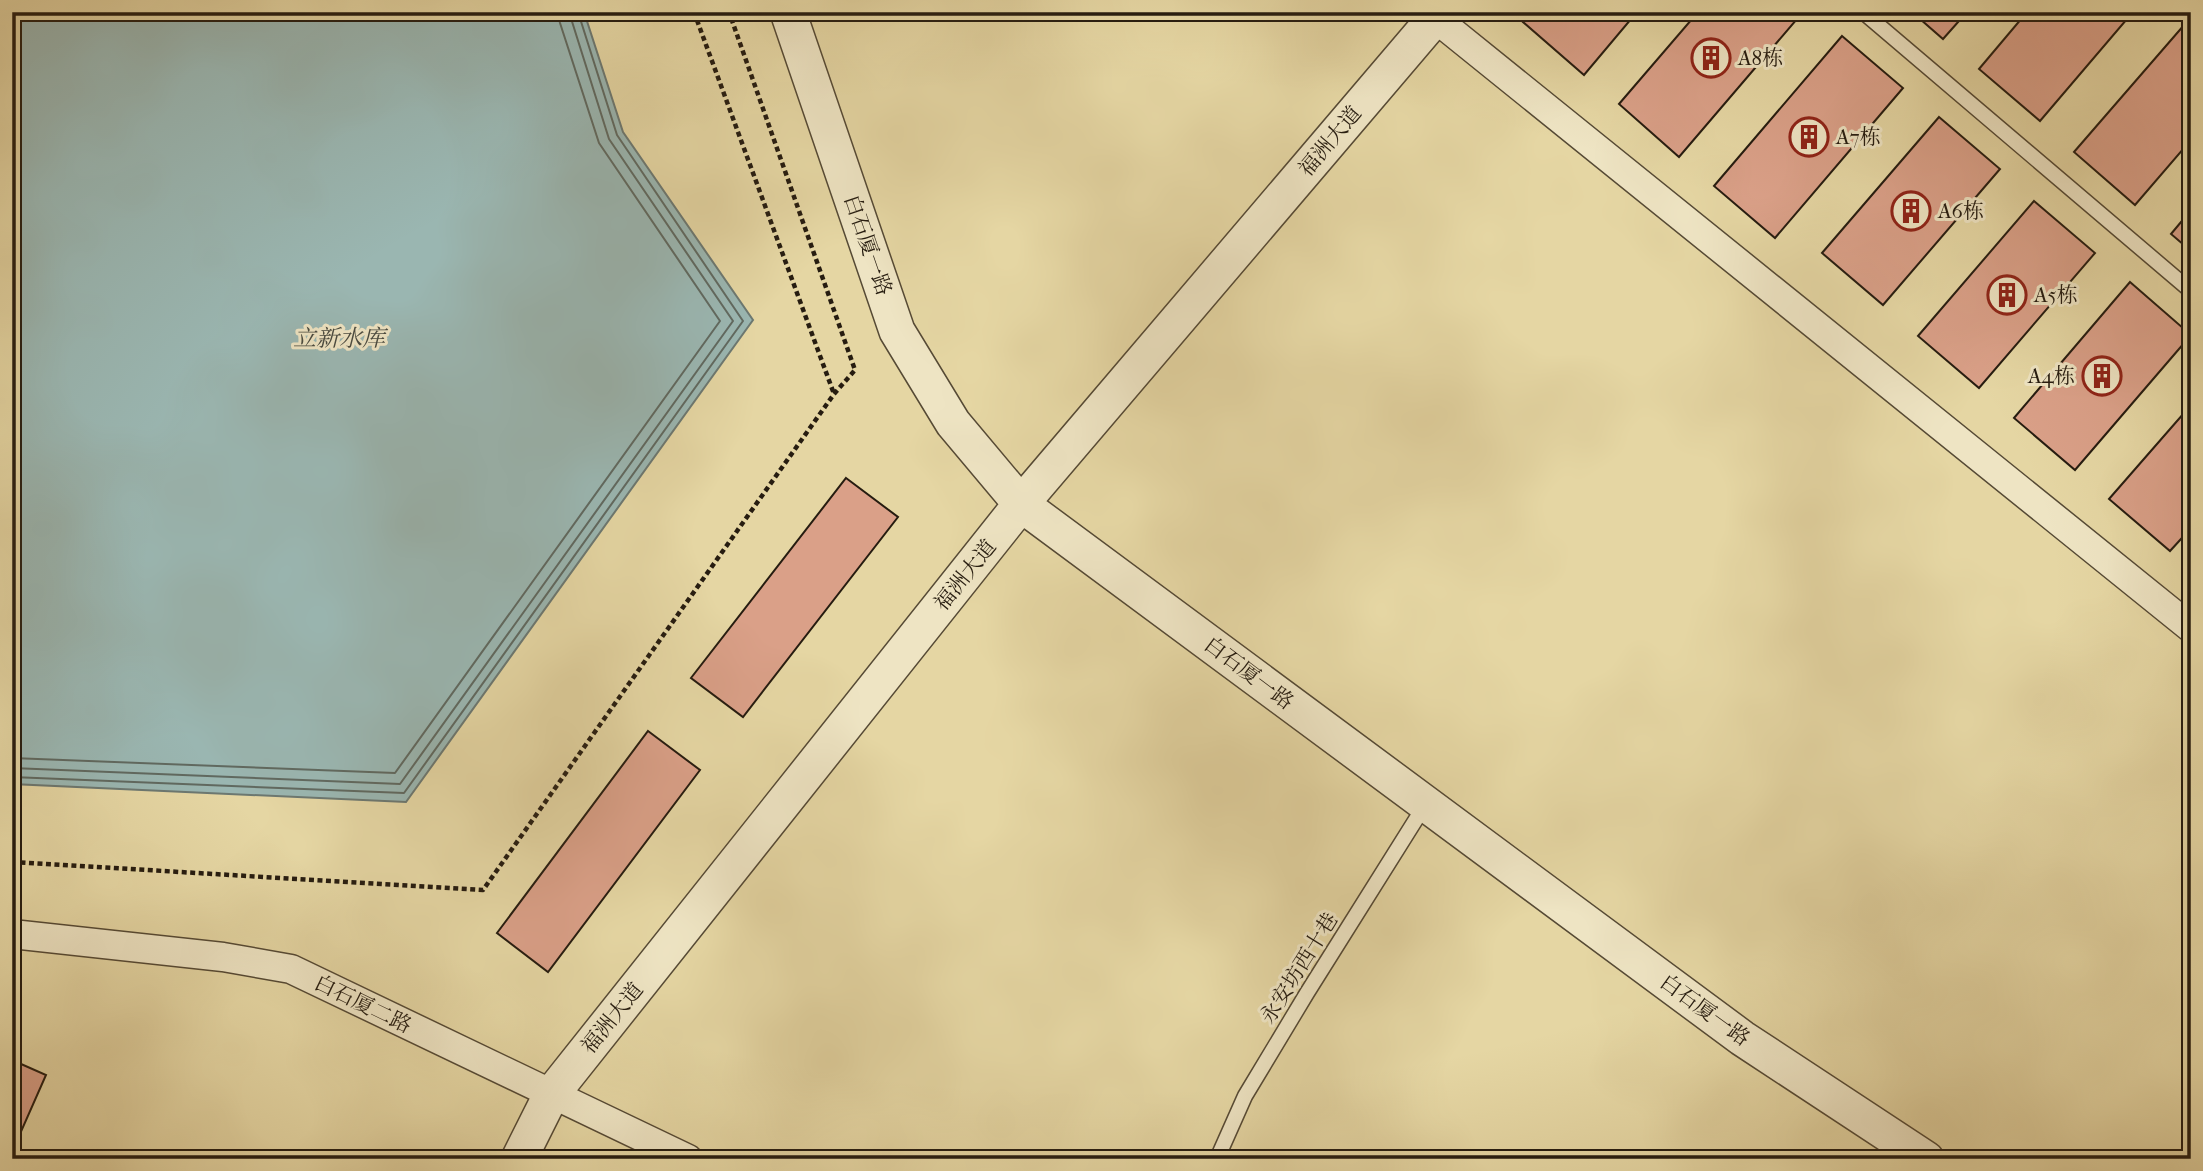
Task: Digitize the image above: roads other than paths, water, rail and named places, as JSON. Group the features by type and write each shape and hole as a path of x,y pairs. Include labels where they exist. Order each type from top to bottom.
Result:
{"street":[{"name":"白石厦一路","path":"788,12 897,331 953,423 1021,504 1742,1038 1926,1159"},
{"name":"福洲大道","path":"519,1159 551,1095 1021,504 1437,15"},
{"path":"1437,15 2191,628"},
{"name":"白石厦二路","path":"12,934 223,957 290,969 688,1159"}],"lane":[{"path":"1863,12 2191,292"},
{"name":"永安坊西十巷","path":"1216,1159 1245,1096 1426,804"}],"water":[{"name":"立新水库","path":"12,12 584,12 623,132 753,320 406,802 12,784"}],"place":[{"name":"A8栋","path":"1711,58"},
{"name":"A7栋","path":"1809,137"},
{"name":"A6栋","path":"1911,211"},
{"name":"A5栋","path":"2007,295"},
{"name":"A4栋","path":"2102,376"}]}
